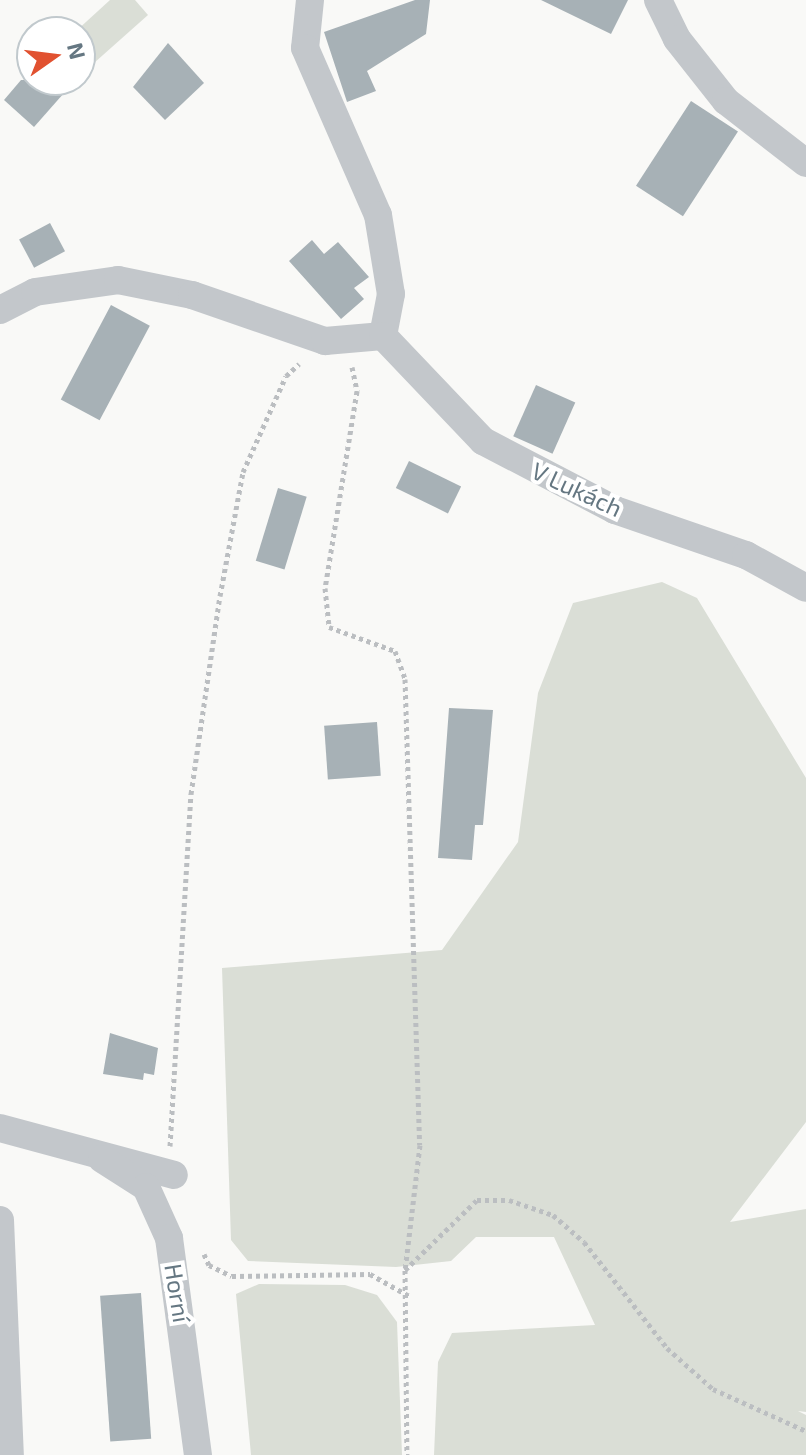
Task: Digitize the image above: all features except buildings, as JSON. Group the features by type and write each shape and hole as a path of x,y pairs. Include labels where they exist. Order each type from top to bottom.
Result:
{"street":[{"path":"0,310 35,292 118,280 192,295 335,340 383,336 391,294 378,215 305,48 310,0"},
{"path":"658,0 677,39 726,101 806,163"},
{"name":"V Lukách","path":"383,336 496,448 615,510 746,555 806,588"},
{"name":"Horní","path":"0,1128 102,1159 174,1175"},
{"name":"Horní","path":"102,1159 146,1187 169,1238 198,1455"},
{"path":"0,1220 10,1455"}],"path":[{"path":"174,1175 167,1117 191,794 220,596 243,472 286,376 335,340 357,391 325,588 329,627 395,651 405,679 420,1145 405,1270 411,1297 407,1455"},
{"path":"405,1270 477,1200 509,1200 553,1215 584,1242 667,1348 713,1389 806,1431"},
{"path":"199,1240 209,1265 232,1276 370,1274 411,1297"}],"shaded area":[{"path":"110,0 135,0 148,15 96,61 96,16 92,16"},
{"path":"662,582 697,598 806,778 806,1122 730,1222 806,1209 806,1412 798,1411 806,1415 806,1455 434,1455 438,1362 452,1333 595,1325 554,1237 476,1237 451,1261 396,1267 248,1261 231,1240 222,968 442,950 518,842 538,693 573,603"},
{"path":"259,1284 345,1285 377,1295 397,1322 402,1455 251,1455 236,1294"}]}
